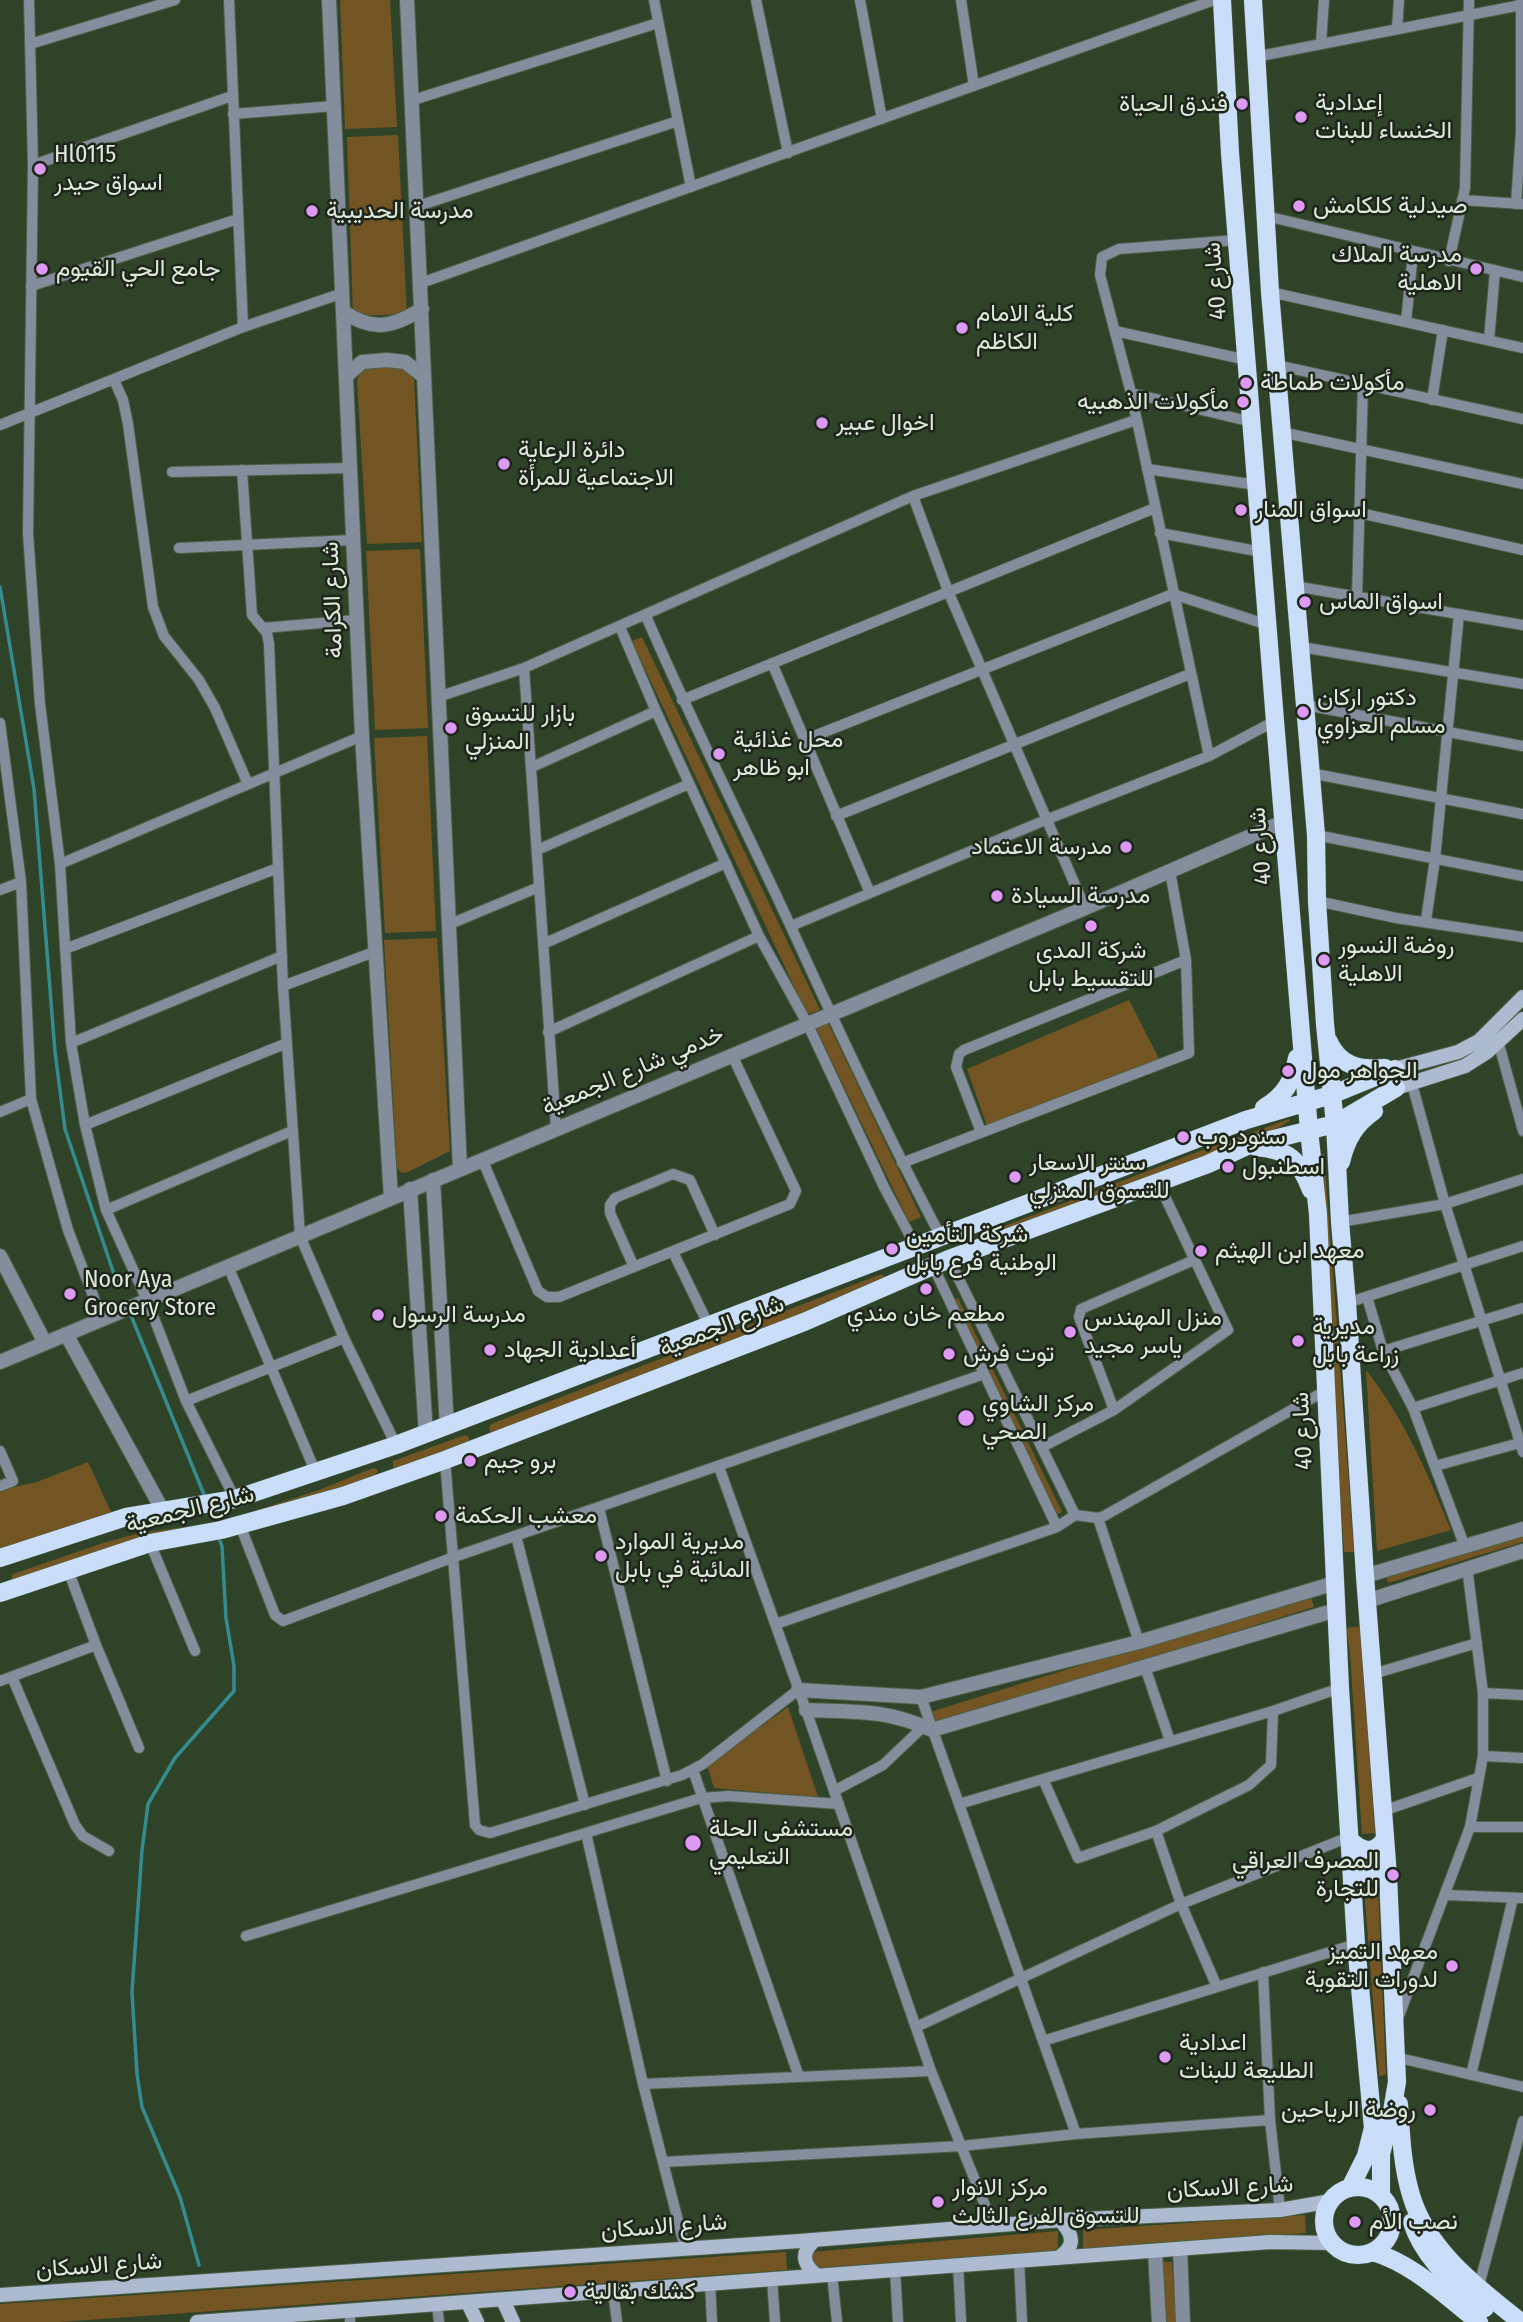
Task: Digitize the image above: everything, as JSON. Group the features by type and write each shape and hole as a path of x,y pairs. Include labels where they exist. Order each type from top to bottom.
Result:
{"main road":[{"name":"شارع 40","path":"1222,0 1237,240 1275,721 1306,1101 1318,1213 1349,1838 1373,2128 1366,2156 1350,2188"},
{"name":"شارع 40","path":"1253,0 1270,292 1316,835 1317,901 1325,1024 1335,1124 1339,1222 1388,1882 1397,2082"},
{"path":"1250,389 1261,396 1278,390"},
{"path":"1252,423 1263,419 1272,420 1281,428"},
{"path":"1325,1024 1332,1050 1344,1062 1361,1069 1395,1069 1458,1052 1479,1041 1523,997"},
{"path":"1339,1201 1341,1163 1349,1137 1356,1126 1404,1086 1465,1066 1522,1021"},
{"path":"1246,1120 1276,1100 1290,1086 1301,1034"},
{"name":"شارع الجمعية","path":"3,1557 126,1517 235,1499 396,1445 426,1434 447,1418 709,1326 1246,1120 1331,1095 1395,1069"},
{"name":"شارع الجمعية","path":"7,1590 150,1543 240,1525 343,1496 444,1460 804,1322 941,1263 1249,1145 1335,1124 1404,1086"},
{"path":"1249,1145 1278,1149 1296,1163 1307,1179 1318,1213"},
{"path":"897,1254 894,1268 898,1273 909,1276"},
{"path":"878,1262 888,1270 890,1284"},
{"path":"792,1294 793,1311 804,1322"},
{"path":"739,1313 750,1326 750,1343"},
{"path":"1328,1442 1343,1435 1355,1440"},
{"path":"3,1557 2,1568 7,1590"},
{"path":"1349,1838 1359,1849 1370,1851 1378,1848 1385,1839"},
{"path":"1352,1883 1359,1874 1370,1870 1379,1872 1388,1882"},
{"path":"1381,2196 1381,2154 1397,2082"},
{"path":"1397,2082 1406,2201 1414,2231 1446,2275 1521,2322"},
{"path":"1361,2187 1381,2196 1388,2204 1392,2226 1389,2236 1373,2252 1351,2255 1341,2251 1326,2233 1324,2222 1331,2201 1336,2195 1350,2188 1361,2187"},
{"name":"شارع الاسكان","path":"0,2295 815,2240 1060,2220 1280,2210 1331,2201"},
{"path":"1058,2258 1069,2249 1072,2242 1070,2232 1060,2220"},
{"path":"815,2240 806,2249 804,2257 807,2266 816,2275"},
{"path":"197,2322 350,2317 438,2305 772,2278 1286,2241 1332,2243"},
{"path":"1373,2252 1399,2262 1479,2322"},
{"path":"1476,2294 1504,2322"},
{"path":"503,2300 513,2322"},
{"path":"468,2303 477,2322"}],"street":[{"path":"29,0 33,164 28,533 40,704 60,864 71,1043 85,1125 106,1210 147,1300 186,1401 235,1499"},
{"path":"30,44 175,0"},
{"path":"229,0 243,327"},
{"name":"شارع الكرامة","path":"329,0 362,736 391,1198"},
{"path":"407,0 460,1169"},
{"path":"654,0 691,187"},
{"path":"755,0 788,153"},
{"path":"860,0 882,119"},
{"path":"961,0 974,86"},
{"path":"421,283 1214,0"},
{"path":"1321,43 1324,0"},
{"path":"1397,29 1399,0"},
{"path":"1449,261 1465,188 1469,0"},
{"path":"1255,57 1469,15 1521,2 1520,204 1462,200"},
{"path":"412,100 658,23"},
{"path":"33,164 232,96"},
{"path":"233,114 334,106"},
{"path":"418,206 678,121"},
{"path":"1266,216 1523,277"},
{"path":"31,286 238,219"},
{"path":"1209,756 1131,393 1100,275 1102,257 1119,249 1237,240"},
{"path":"1406,322 1413,253"},
{"path":"1489,340 1495,271"},
{"path":"1270,292 1523,348"},
{"path":"0,425 243,327 343,293"},
{"path":"344,312 361,323 380,325 400,323 422,309"},
{"path":"1432,400 1443,330"},
{"path":"1115,331 1247,360"},
{"path":"346,376 362,362 387,360 405,362 422,375"},
{"path":"1276,365 1523,419"},
{"path":"114,380 123,400 128,424 153,607 164,636 199,680 215,708 248,784"},
{"path":"1357,597 1363,385"},
{"path":"1131,393 1252,423"},
{"path":"438,697 524,668 913,496 1136,419"},
{"path":"1281,428 1523,484"},
{"path":"172,472 350,468"},
{"path":"1147,469 1257,485"},
{"path":"243,470 252,615 267,633 269,644 283,986 300,1236 345,1339 396,1445"},
{"path":"913,496 948,591 1085,908"},
{"path":"682,700 1155,508"},
{"path":"1360,513 1523,550"},
{"path":"1160,533 1262,552"},
{"path":"179,548 353,540"},
{"path":"1294,586 1523,625"},
{"path":"804,740 1174,594 1268,625"},
{"path":"1426,920 1435,859 1459,614"},
{"path":"646,616 682,700 830,1013 940,1237"},
{"path":"263,628 356,620"},
{"path":"620,627 759,936 807,1023 885,1189 916,1247"},
{"path":"1301,647 1523,684"},
{"path":"772,663 870,893"},
{"path":"524,668 556,1128"},
{"path":"836,816 1191,674"},
{"path":"1305,705 1523,746"},
{"path":"532,767 656,711"},
{"path":"791,926 1048,819 1209,756 1275,721"},
{"path":"0,723 21,882 31,1098 68,1230 102,1319"},
{"path":"60,864 362,736"},
{"path":"1310,773 1523,814"},
{"path":"537,850 689,784"},
{"name":"خدمي شارع الجمعية","path":"0,1362 1085,908 1283,822"},
{"path":"1316,835 1523,876"},
{"path":"543,944 726,863"},
{"path":"65,949 278,868"},
{"path":"902,1163 1185,1056 1190,1048 1186,960 1170,871"},
{"path":"0,890 21,882"},
{"path":"450,923 539,887"},
{"path":"1317,901 1396,918 1426,920 1523,937"},
{"path":"548,1032 759,936"},
{"path":"283,986 374,951"},
{"path":"71,1043 282,957"},
{"path":"981,1132 956,1067 959,1054 1186,960"},
{"path":"1498,1041 1523,1131"},
{"path":"85,1125 287,1043"},
{"path":"482,1159 538,1291 547,1297 559,1297 790,1204 796,1191 732,1055"},
{"path":"1404,1086 1445,1204 1522,1446 1435,1466"},
{"path":"0,1112 31,1098"},
{"path":"106,1210 292,1131"},
{"path":"634,1267 610,1213 610,1205 615,1198 673,1174 690,1180 715,1235"},
{"path":"426,1412 428,1421 436,1425 447,1418 433,1180"},
{"path":"1339,1222 1445,1204 1523,1180"},
{"path":"1042,1447 1114,1410 1228,1330 1158,1182"},
{"path":"411,1189 426,1434"},
{"path":"1347,1303 1523,1246"},
{"path":"673,1252 709,1326"},
{"path":"0,1256 45,1343"},
{"path":"1114,1410 1079,1317 1081,1309 1194,1259"},
{"path":"941,1263 984,1374 1057,1527"},
{"path":"941,1263 1042,1447 1075,1515"},
{"path":"228,1266 316,1473"},
{"path":"1367,1297 1383,1351 1413,1408 1465,1546"},
{"path":"1383,1351 1523,1308"},
{"path":"66,1334 163,1511"},
{"path":"186,1401 345,1339"},
{"path":"1413,1408 1523,1373"},
{"path":"240,1525 275,1615 283,1621 454,1557 984,1374"},
{"path":"776,1624 1057,1527 1075,1515 1098,1518 1325,1391"},
{"path":"0,1451 13,1481 0,1486"},
{"path":"444,1460 477,1828 481,1832 490,1833 667,1781 693,1770 798,1690 921,1697 1139,1642 1335,1583"},
{"path":"719,1467 931,2071 993,2225"},
{"path":"599,1508 667,1781"},
{"path":"1098,1518 1139,1642"},
{"path":"1365,1576 1523,1529"},
{"path":"516,1536 585,1805"},
{"path":"150,1543 195,1651"},
{"path":"1367,1601 1523,1551"},
{"path":"1395,2028 1470,1826 1483,1756 1483,1693 1467,1567"},
{"path":"68,1570 139,1748"},
{"path":"834,1791 883,1765 928,1728 1336,1610"},
{"path":"1373,1674 1477,1643"},
{"path":"0,1681 96,1645"},
{"path":"1145,1667 1170,1741"},
{"path":"12,1676 75,1825 83,1836 108,1851"},
{"path":"959,1804 1273,1711 1340,1688"},
{"path":"1483,1693 1523,1695"},
{"path":"921,1697 928,1728 959,1804 1076,2134"},
{"path":"806,1710 874,1712 904,1717 928,1728"},
{"path":"1043,1779 1078,1858 1156,1831 1249,1785 1271,1765 1273,1711"},
{"path":"1483,1756 1523,1758"},
{"path":"693,1770 799,2077"},
{"path":"1383,1811 1478,1778"},
{"path":"246,1936 701,1798 729,1796 839,1804"},
{"path":"1470,1826 1523,1827"},
{"path":"1156,1831 1181,1904 1217,1987"},
{"path":"586,1833 643,2084 684,2248"},
{"path":"916,2026 1181,1904 1349,1838"},
{"path":"1446,1895 1518,1898 1471,2075"},
{"path":"1044,2041 1356,1944"},
{"path":"1263,1972 1270,2120 1280,2210"},
{"path":"1395,2057 1523,2087"},
{"path":"643,2084 931,2071"},
{"path":"663,2162 962,2146 1076,2134 1270,2120"},
{"path":"1476,2294 1523,2121"},
{"path":"1180,2249 1183,2322"},
{"path":"1155,2250 1159,2322"},
{"path":"1018,2260 1022,2322"},
{"path":"958,2264 961,2322"},
{"path":"894,2269 898,2322"},
{"path":"832,2274 837,2322"},
{"path":"772,2278 775,2322"},
{"path":"710,2283 712,2322"},
{"path":"613,2291 617,2322"},
{"path":"438,2305 439,2322"}],"shaded area":[{"path":"340,0 390,0 397,127 345,129"},
{"path":"398,135 407,314 353,316 347,137"},
{"path":"401,367 412,372 414,380 422,542 367,544 357,381 361,370 366,368"},
{"path":"420,549 428,728 375,730 366,551"},
{"path":"642,637 820,1010 807,1014 632,641"},
{"path":"427,736 436,931 385,933 374,738"},
{"path":"437,938 450,1151 402,1173 397,1168 384,940"},
{"path":"1129,1000 1160,1061 987,1126 967,1069"},
{"path":"828,1023 921,1217 909,1222 816,1028"},
{"path":"1291,1120 1249,1145 984,1242 982,1237 1192,1154"},
{"path":"1324,1154 1354,1552 1344,1552 1314,1155"},
{"path":"883,1275 888,1281 496,1434 489,1428 491,1424"},
{"path":"958,1298 1062,1512 1053,1516 948,1302"},
{"path":"1366,1370 1404,1427 1451,1530 1377,1551"},
{"path":"465,1435 469,1437 469,1444 398,1470 393,1467 393,1461"},
{"path":"88,1462 112,1514 0,1555 0,1490 37,1482"},
{"path":"373,1468 378,1470 374,1477 310,1501 13,1584 11,1579 13,1574 103,1543 140,1533 221,1522 319,1490"},
{"path":"1523,1528 1523,1542 1388,1583 1385,1572"},
{"path":"1310,1594 1314,1607 935,1725 930,1712"},
{"path":"1363,1626 1362,1653 1375,1833 1362,1834 1346,1628"},
{"path":"788,1707 818,1797 714,1788 707,1765"},
{"path":"1364,1888 1378,1888 1386,2075 1379,2076"},
{"path":"1305,2215 1306,2233 1083,2248 1083,2230"},
{"path":"1058,2231 1058,2251 812,2268 811,2252"},
{"path":"786,2252 787,2270 60,2322 0,2322 0,2304"},
{"path":"1162,2262 1172,2262 1176,2322 1166,2322"}],"waterway":[{"path":"0,587 34,789 55,1052 65,1129 118,1286"},
{"path":"130,1313 205,1497"},
{"path":"199,2265 180,2197 142,2107 137,2074 132,1992 148,1804 175,1758 234,1691 222,1546 218,1536"}],"place":[{"name":"فندق الحياة","path":"1242,104"},
{"name":"إعدادية الخنساء للبنات","path":"1301,117"},
{"name":"Hl0115 اسواق حيدر","path":"40,169"},
{"name":"صيدلية كلكامش","path":"1299,206"},
{"name":"مدرسة الحديبية","path":"312,211"},
{"name":"جامع الحي القيوم","path":"42,269"},
{"name":"مدرسة الملاك الاهلية","path":"1476,269"},
{"name":"كلية الامام الكاظم","path":"962,328"},
{"name":"مأكولات طماطة","path":"1246,383"},
{"name":"مأكولات الذهبيه","path":"1243,402"},
{"name":"اخوال عبير","path":"822,423"},
{"name":"دائرة الرعاية الاجتماعية للمرأة","path":"504,464"},
{"name":"اسواق المنار","path":"1241,510"},
{"name":"اسواق الماس","path":"1305,602"},
{"name":"دكتور اركان مسلم العزاوي","path":"1303,712"},
{"name":"بازار للتسوق المنزلي","path":"451,728"},
{"name":"محل غذائية ابو ظاهر","path":"719,754"},
{"name":"مدرسة الاعتماد","path":"1126,847"},
{"name":"مدرسة السيادة","path":"997,896"},
{"name":"شركة المدى للتقسيط بابل","path":"1091,926"},
{"name":"روضة النسور الاهلية","path":"1324,960"},
{"name":"الجواهر مول","path":"1288,1071"},
{"name":"سنودروب","path":"1183,1137"},
{"name":"اسطنبول","path":"1228,1167"},
{"name":"سنتر الاسعار للتسوق المنزلي","path":"1015,1177"},
{"name":"شركة التأمين الوطنية فرع بابل","path":"892,1249"},
{"name":"معهد ابن الهيثم","path":"1201,1251"},
{"name":"مطعم خان مندي","path":"926,1289"},
{"name":"Noor Aya Grocery Store","path":"70,1294"},
{"name":"مدرسة الرسول","path":"378,1315"},
{"name":"منزل المهندس ياسر مجيد","path":"1070,1332"},
{"name":"مديرية زراعة بابل","path":"1298,1341"},
{"name":"أعدادية الجهاد","path":"490,1350"},
{"name":"توت فرش","path":"949,1354"},
{"name":"مركز الشاوي الصحي","path":"966,1418"},
{"name":"برو جيم","path":"470,1461"},
{"name":"معشب الحكمة","path":"441,1516"},
{"name":"مديرية الموارد المائية في بابل","path":"601,1556"},
{"name":"مستشفى الحلة التعليمي","path":"693,1843"},
{"name":"المصرف العراقي للتجارة","path":"1393,1875"},
{"name":"معهد التميز لدورات التقوية","path":"1452,1966"},
{"name":"اعدادية الطليعة للبنات","path":"1165,2057"},
{"name":"روضة الرياحين","path":"1430,2110"},
{"name":"مركز الانوار للتسوق الفرع الثالث","path":"938,2202"},
{"name":"نصب الأم","path":"1355,2222"},
{"name":"كشك بقالية","path":"570,2292"}]}
